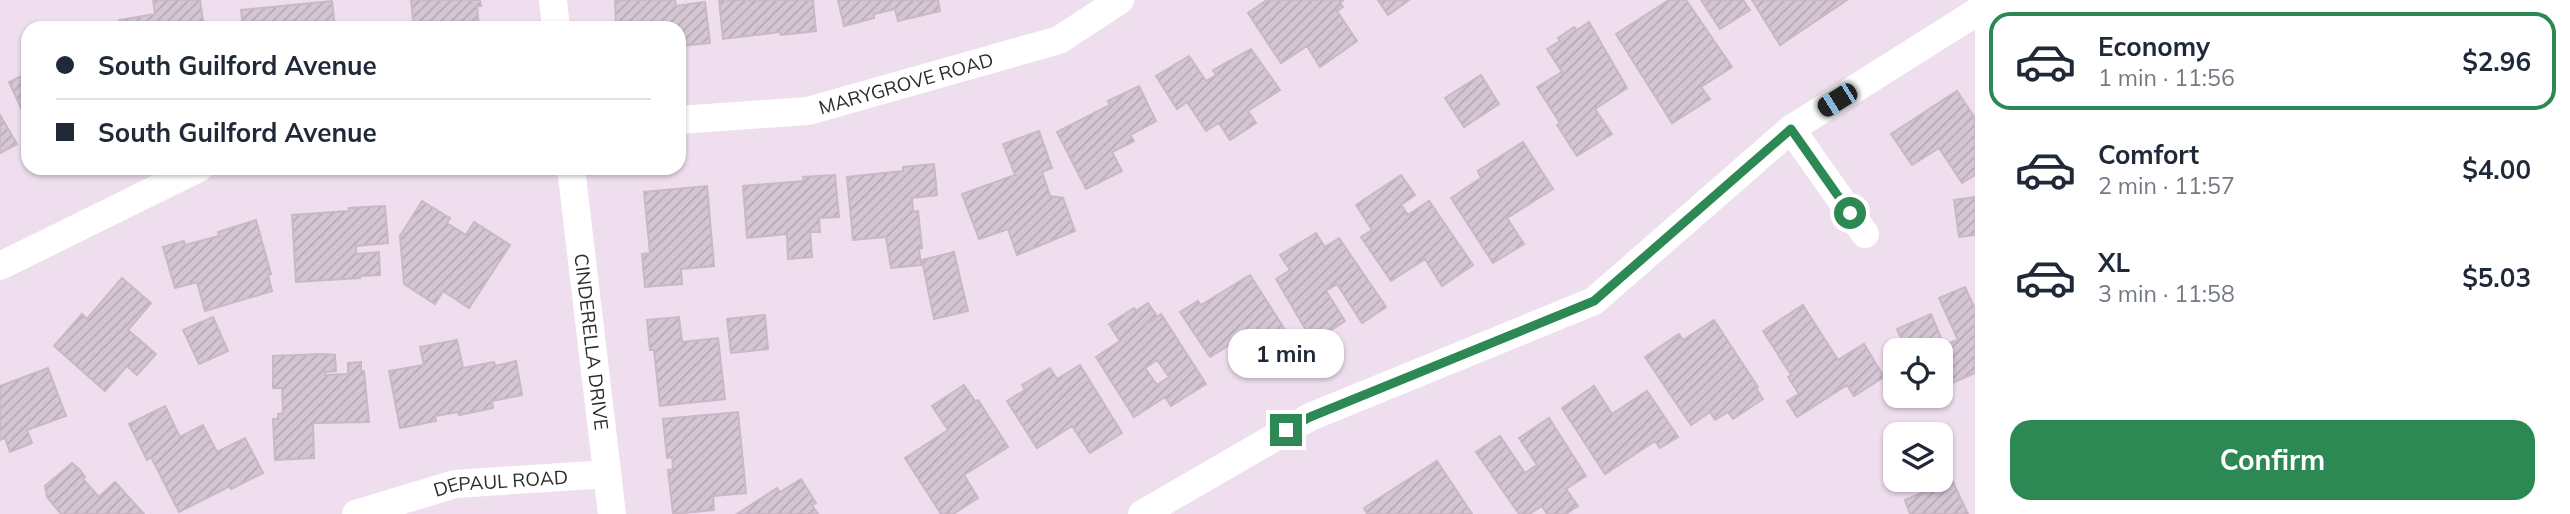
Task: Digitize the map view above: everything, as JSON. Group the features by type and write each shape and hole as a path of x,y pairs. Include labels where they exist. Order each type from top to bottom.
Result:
{"street":[{"path":"553,0 555,21"},
{"name":"MARYGROVE ROAD","path":"686,120 808,111 1059,40 1120,0"},
{"path":"1142,514 1310,417 1594,301 1791,129 1971,9"},
{"path":"1791,129 1865,234"},
{"path":"0,266 185,175"},
{"name":"CINDERELLA DRIVE","path":"572,175 612,514"},
{"name":"DEPAUL ROAD","path":"356,514 455,484 607,474"}],"building":[{"path":"153,0 200,0 203,21 119,21 155,14"},
{"path":"411,0 480,0 481,6 477,6 478,21 413,21"},
{"path":"615,0 675,0 676,6 705,2 710,43 686,45 686,21 616,21"},
{"path":"719,0 813,0 816,31 723,39"},
{"path":"838,0 938,0 940,11 898,21 895,9 844,26"},
{"path":"1267,0 1344,0 1340,2 1343,7 1337,11 1357,41 1320,67 1307,46 1281,63 1248,13"},
{"path":"1378,0 1409,0 1388,15"},
{"path":"1669,0 1686,0 1732,67 1701,87 1710,99 1672,123 1616,34"},
{"path":"1701,0 1743,0 1750,10 1720,29"},
{"path":"1752,0 1847,0 1780,45"},
{"path":"332,1 334,21 242,21 241,10"},
{"path":"1589,22 1627,88 1595,109 1612,134 1577,156 1537,87 1562,72 1547,49 1574,27 1577,30"},
{"path":"1251,49 1280,90 1248,111 1256,123 1230,140 1219,123 1206,131 1187,102 1177,109 1156,76 1189,56 1206,81 1216,75 1213,70"},
{"path":"1481,75 1499,104 1464,127 1445,98"},
{"path":"21,76 21,108 9,82"},
{"path":"1139,86 1156,121 1130,135 1134,141 1112,152 1122,171 1086,189 1057,132 1110,105 1108,101"},
{"path":"1957,91 1975,118 1975,175 1962,183 1939,148 1912,165 1891,134"},
{"path":"0,115 17,144 0,153"},
{"path":"1039,131 1052,168 1042,172 1050,196 1063,198 1075,231 1017,255 1008,229 979,239 962,194 1015,175 1003,144"},
{"path":"1523,142 1553,189 1507,218 1524,244 1493,263 1451,198 1481,178 1478,171"},
{"path":"934,164 937,195 912,198 913,212 918,211 921,265 891,268 886,237 853,240 847,177 903,171 903,167"},
{"path":"835,175 839,217 819,218 820,232 810,232 812,257 788,259 787,234 747,238 743,186 804,181 803,177"},
{"path":"1401,175 1415,195 1401,205 1408,215 1429,201 1473,265 1442,286 1425,259 1391,281 1361,237 1372,230 1356,205"},
{"path":"707,186 714,266 681,269 682,284 645,287 642,254 650,253 644,192"},
{"path":"1975,197 1975,235 1959,237 1954,200"},
{"path":"422,201 450,218 447,223 466,235 474,222 510,245 469,308 443,291 435,304 404,284 400,236"},
{"path":"385,206 388,243 356,246 356,254 379,252 380,275 296,282 292,215"},
{"path":"256,220 271,274 268,275 272,291 205,311 197,282 175,288 163,247 184,241 185,245 219,236 218,232"},
{"path":"1316,233 1325,247 1339,238 1386,307 1362,323 1337,284 1326,291 1345,321 1313,342 1276,279 1290,270 1280,255"},
{"path":"954,252 968,311 934,319 922,260"},
{"path":"1250,275 1289,336 1256,355 1244,336 1210,357 1180,312 1198,301 1201,305"},
{"path":"122,278 151,303 128,330 156,354 137,375 127,366 105,391 54,346 82,314 87,319"},
{"path":"1965,287 1975,309 1975,373 1953,383 1953,342 1958,340 1939,298"},
{"path":"1148,303 1157,316 1145,325 1161,314 1206,384 1171,406 1165,397 1134,417 1096,357 1120,341 1109,324 1134,308 1136,311","holes":["1157,360 1169,377 1157,385 1145,368"]},
{"path":"1803,305 1838,360 1864,344 1883,378 1854,396 1847,385 1797,417 1787,401 1799,394 1788,377 1791,375 1763,331"},
{"path":"1931,314 1941,338 1901,338 1897,329"},
{"path":"765,315 768,349 731,353 727,319"},
{"path":"213,317 228,351 199,364 183,330"},
{"path":"679,317 682,342 718,338 725,399 660,406 654,350 650,350 647,320"},
{"path":"1714,320 1763,399 1733,419 1728,412 1715,420 1710,412 1691,425 1645,357 1679,334 1683,340"},
{"path":"457,340 463,368 494,362 495,366 516,361 522,395 492,401 493,408 459,415 458,412 435,416 436,421 400,428 389,371 424,365 420,347"},
{"path":"335,355 336,371 325,372 325,375 348,374 348,363 361,362 369,422 313,423 314,458 275,460 273,419 278,419 278,414 283,413 282,388 273,388 273,356"},
{"path":"1080,365 1122,433 1090,453 1072,426 1037,448 1007,401 1025,390 1022,385 1050,368 1057,379"},
{"path":"48,368 66,416 27,430 32,443 10,452 5,438 0,440 0,386"},
{"path":"964,385 975,401 978,400 1008,447 964,475 978,498 953,514 941,514 905,458 948,430 932,406"},
{"path":"1594,386 1612,414 1647,391 1678,437 1660,448 1655,441 1605,474 1562,408"},
{"path":"165,406 180,437 203,425 217,452 245,438 263,473 231,489 230,486 179,512 151,457 147,460 129,424"},
{"path":"738,412 746,493 713,496 714,510 673,514 668,470 673,469 672,457 667,458 663,419"},
{"path":"1549,418 1586,476 1566,489 1578,506 1566,514 1547,514 1542,506 1529,514 1519,514 1476,452 1500,436 1525,473 1537,465 1519,438"},
{"path":"1437,461 1472,514 1367,514 1364,508"},
{"path":"72,463 99,497 115,482 144,514 61,514 47,497 45,486"},
{"path":"801,479 816,503 812,505 818,514 737,514 777,488 780,492"},
{"path":"1953,482 1968,514 1910,514 1905,500 1924,492 1953,492"}],"route":[{"path":"1286,430 1310,417 1594,301 1791,129 1850,213"}]}
